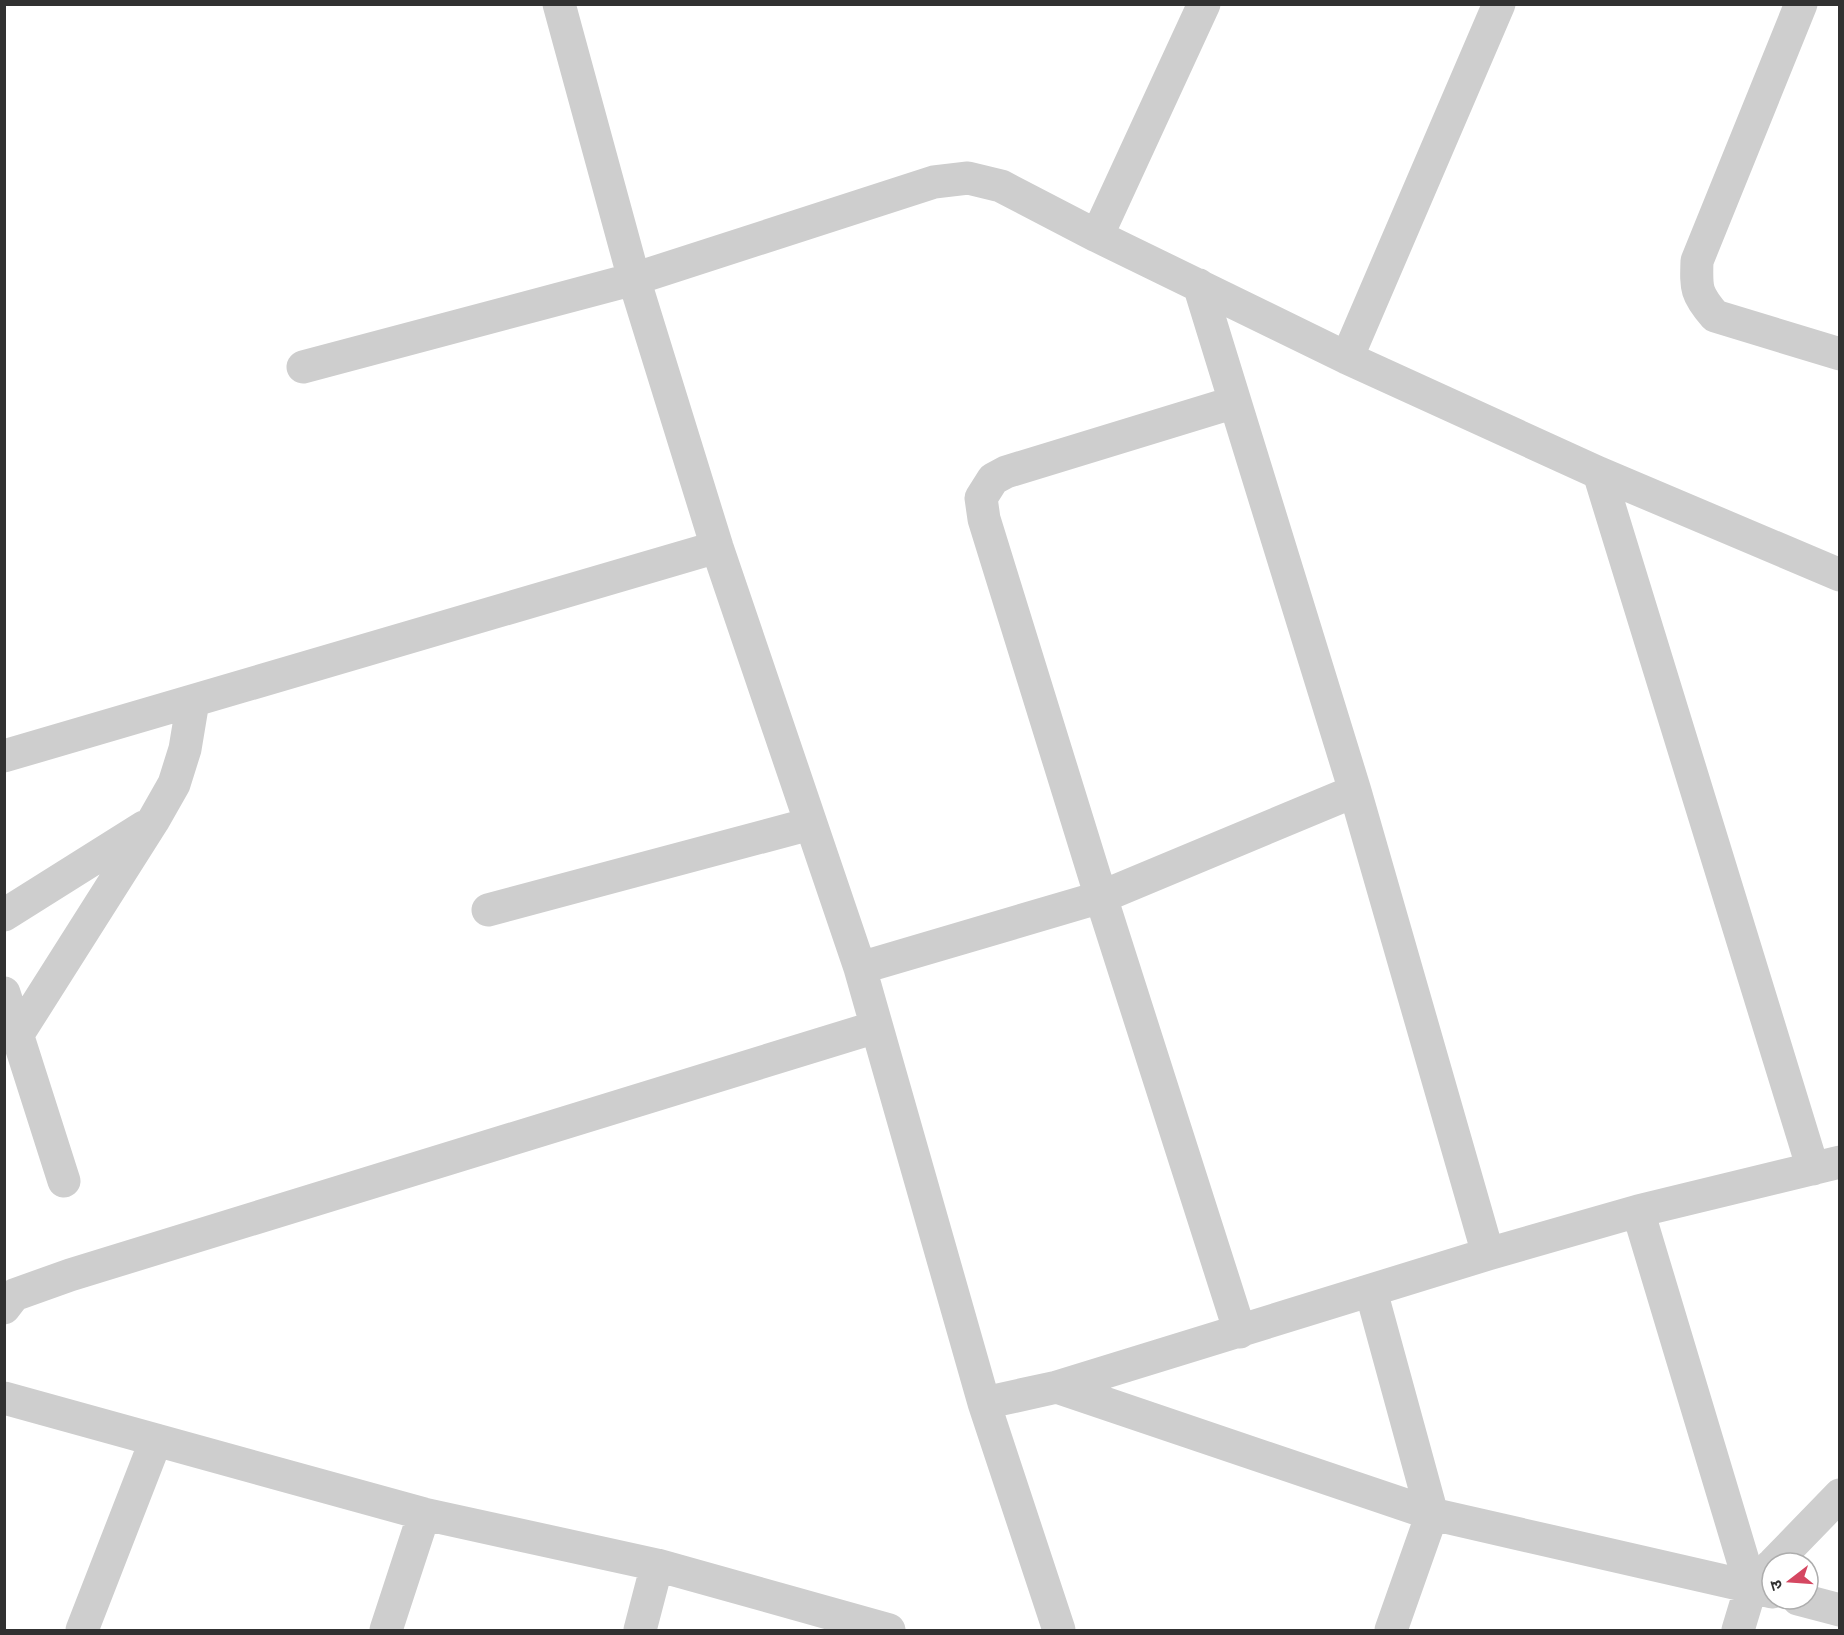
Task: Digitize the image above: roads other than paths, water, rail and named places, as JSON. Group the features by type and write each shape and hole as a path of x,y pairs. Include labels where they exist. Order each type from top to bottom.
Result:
{"street":[{"path":"559,4 634,279 717,547 860,968 984,1403 1059,1630"},
{"path":"1097,236 1204,4"},
{"path":"1347,358 1499,4"},
{"path":"1801,4 1697,261 1696,283 1701,301 1715,315 1839,354"},
{"path":"303,367 634,279 934,182 968,178 1000,186 1347,358 1599,473 1839,575"},
{"path":"1199,285 1355,791 1488,1254"},
{"path":"1235,402 1006,471 993,479 981,498 984,519 1101,897 1240,1332"},
{"path":"984,1403 1057,1387 1488,1254 1638,1211 1826,1165 1599,473"},
{"path":"4,756 717,547"},
{"path":"18,1034 174,784 185,749 193,701"},
{"path":"860,968 1101,897 1355,791"},
{"path":"4,915 153,821"},
{"path":"488,910 810,824"},
{"path":"4,993 64,1181"},
{"path":"4,1308 14,1294 70,1275 876,1027"},
{"path":"1638,1211 1760,1557"},
{"path":"1371,1291 1432,1514 1391,1630"},
{"path":"1057,1387 1432,1514 1760,1576"},
{"path":"4,1398 424,1514 657,1565 889,1630"},
{"path":"82,1630 156,1440"},
{"path":"1790,1551 1839,1495"},
{"path":"386,1630 424,1514"},
{"path":"640,1630 657,1565"},
{"path":"1738,1630 1760,1590"},
{"path":"1820,1605 1839,1610"}]}
